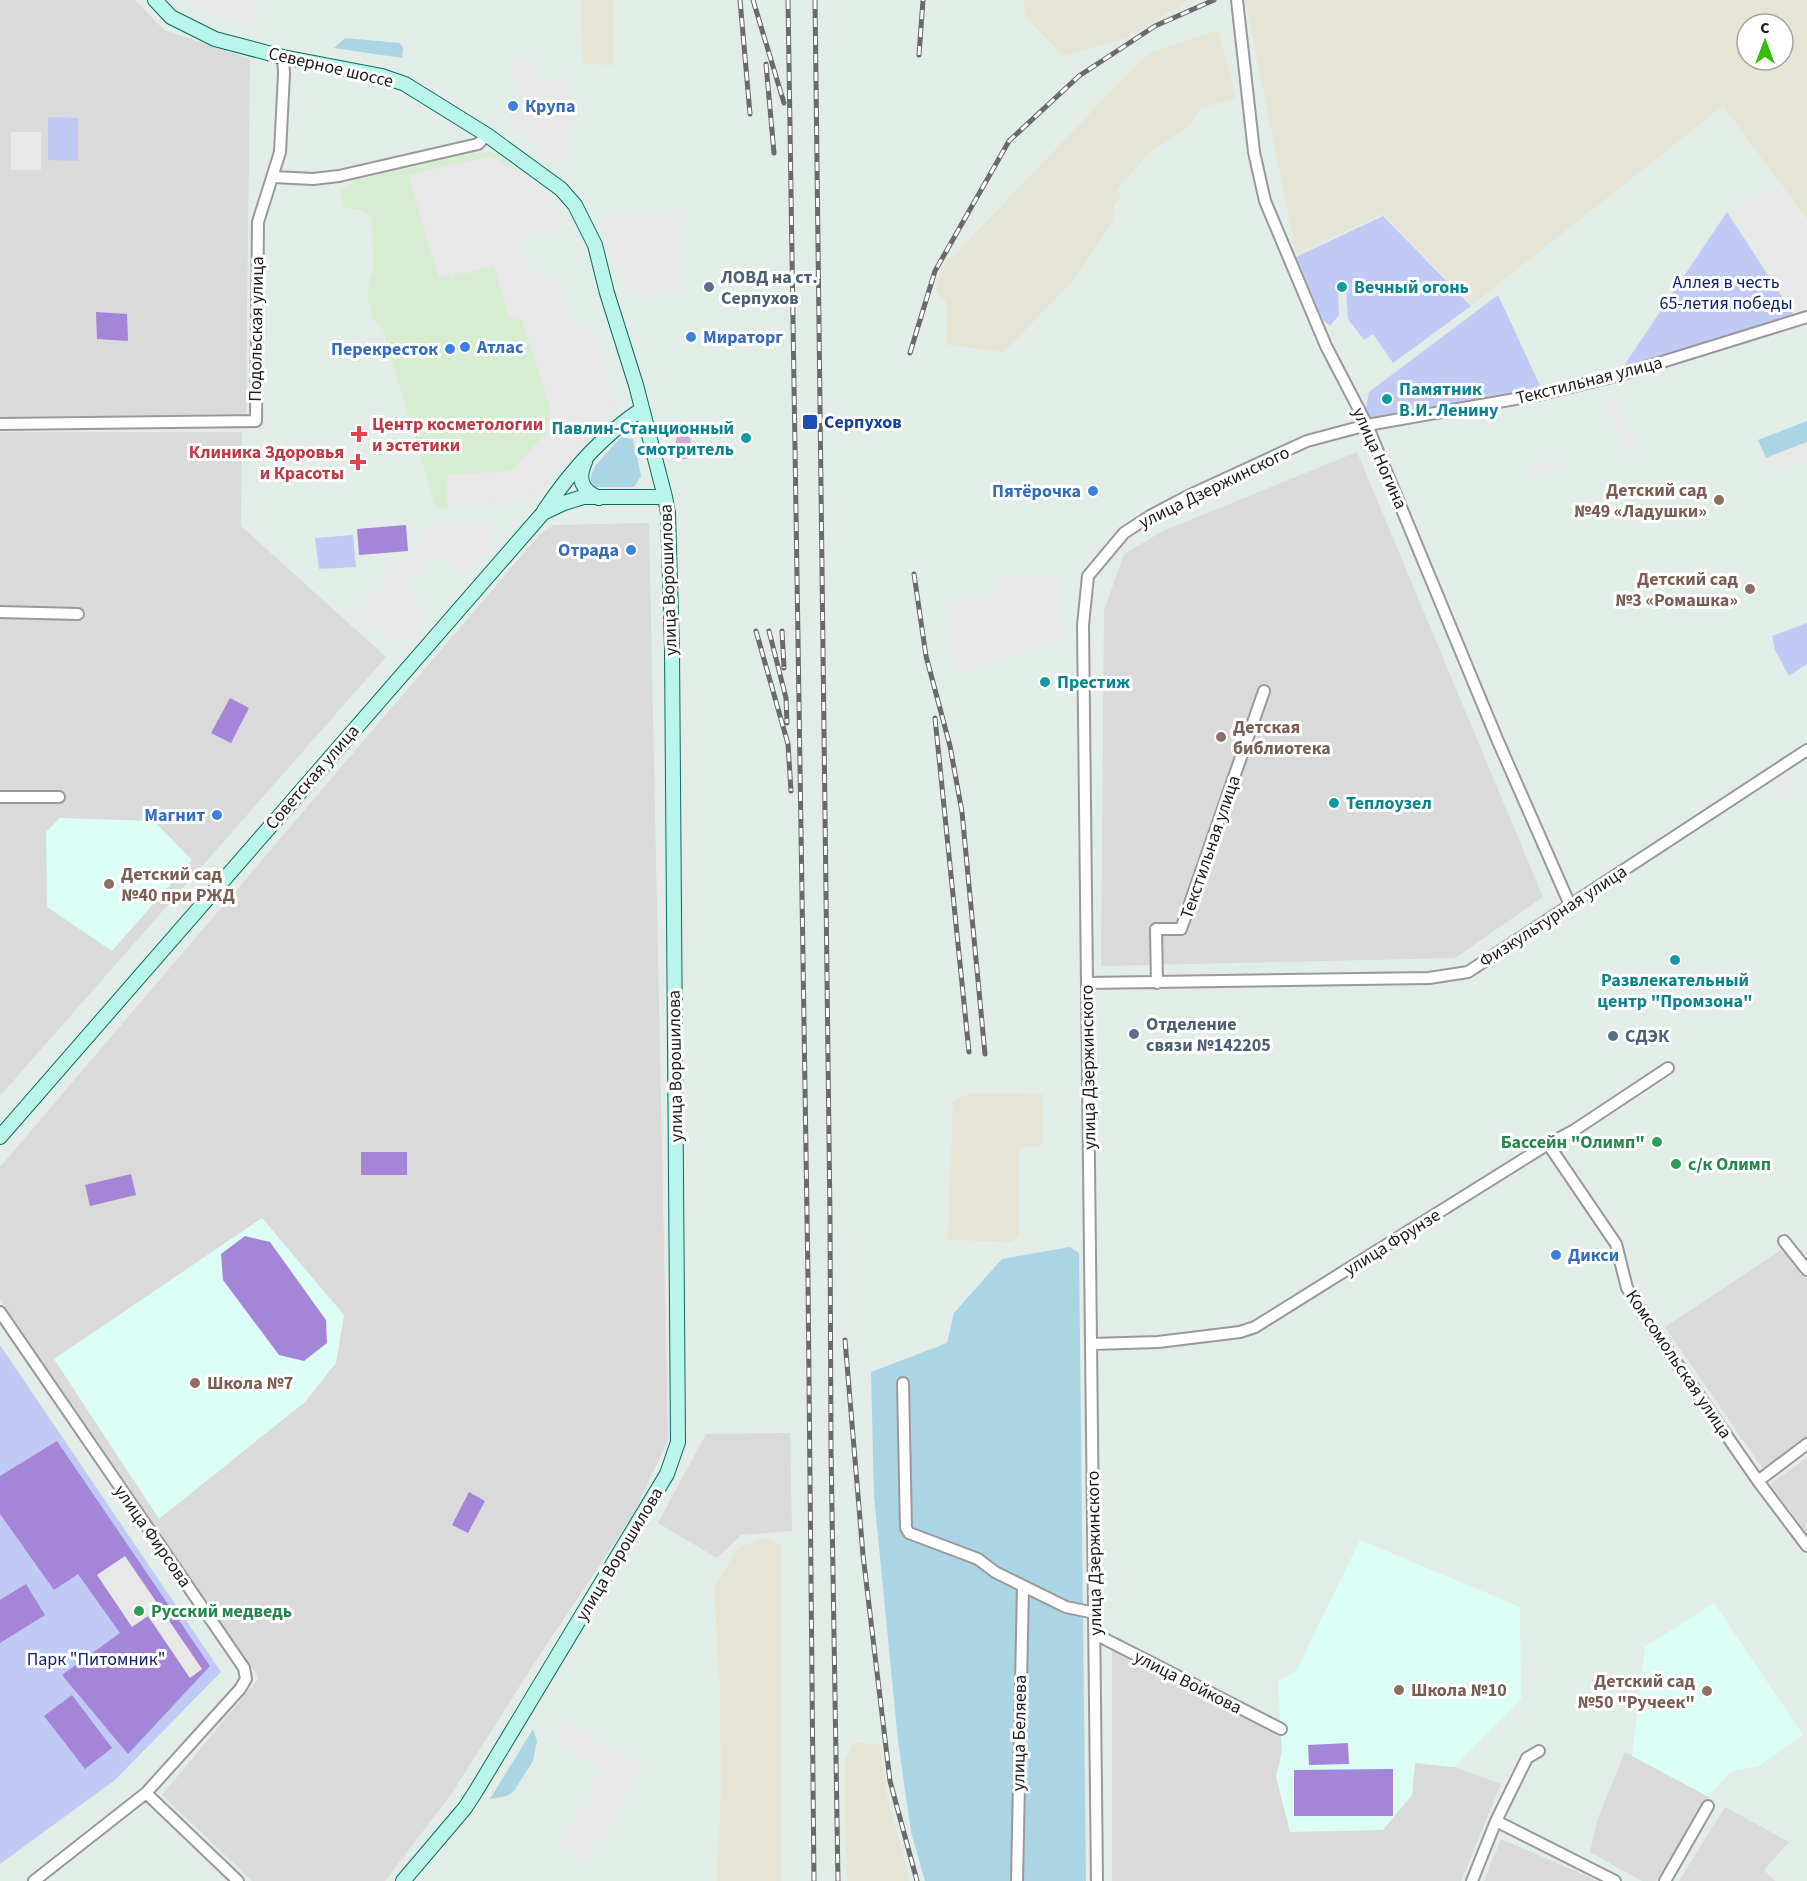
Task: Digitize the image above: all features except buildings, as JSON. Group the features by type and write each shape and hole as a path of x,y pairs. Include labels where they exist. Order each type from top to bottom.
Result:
{"main road":[{"name":"Северное шоссе","path":"155,0 171,17 215,39 283,57 382,76 405,84 487,135 561,189"},
{"name":"улица Ворошилова","path":"403,1881 465,1808 476,1791 662,1482 674,1459 678,1442 668,513 642,410 595,245 575,205 561,189"},
{"path":"543,513 588,454 609,434 642,410"},
{"path":"588,454 580,478 588,493 599,498"},
{"name":"Советская улица","path":"0,1137 543,513 574,499 665,497"}],"street":[{"name":"улица Ногина","path":"1237,0 1254,152 1264,201 1326,346 1367,425 1497,739 1570,905"},
{"name":"Подольская улица","path":"0,424 256,421 258,222 280,152 283,57"},
{"path":"274,177 313,179 339,176 478,144 487,135"},
{"name":"Текстильная улица","path":"1367,425 1538,395 1597,381 1807,317"},
{"name":"улица Дзержинского","path":"1097,1881 1083,624 1088,576 1124,533 1150,516 1307,441 1367,425"},
{"path":"0,612 78,614"},
{"name":"Текстильная улица","path":"1157,983 1156,929 1181,929 1264,691"},
{"name":"Физкультурная улица","path":"1087,983 1430,978 1468,972 1807,750"},
{"path":"0,797 59,797"},
{"name":"улица Фрунзе","path":"1092,1344 1170,1340 1240,1332 1255,1327 1548,1144 1573,1131 1668,1068"},
{"name":"Комсомольская улица","path":"1548,1144 1616,1244 1627,1288 1758,1481 1807,1546"},
{"path":"1784,1241 1807,1270"},
{"name":"улица Фирсова","path":"0,1312 244,1668 246,1679 240,1689 146,1793 34,1881"},
{"path":"903,1383 906,1528 909,1533 978,1559 995,1572 1066,1607 1095,1612"},
{"path":"1758,1481 1807,1444"},
{"name":"улица Беляева","path":"1017,1881 1023,1586"},
{"name":"улица Войкова","path":"1095,1634 1281,1729"},
{"path":"1472,1881 1496,1821 1527,1758 1539,1751"},
{"path":"146,1793 238,1881"},
{"path":"1665,1881 1708,1806"},
{"path":"1496,1821 1615,1881"}],"shaded area":[{"path":"0,0 135,0 164,30 250,59 246,414 0,417"},
{"path":"183,0 259,0 254,25 215,17"},
{"path":"581,0 614,0 614,65 583,64"},
{"path":"1024,0 1190,0 1126,38 1063,56 1026,17"},
{"path":"1245,0 1807,0 1807,219 1723,106 1472,305 1383,214 1296,254"},
{"path":"1218,30 1236,98 1201,108 1186,129 1153,149 1116,190 1122,196 1114,204 1113,222 1071,283 1004,352 947,345 946,302 936,291 942,268 1138,63 1152,52"},
{"path":"345,38 400,43 403,48 402,58 334,48"},
{"path":"532,57 540,80 572,79 571,149 563,165 508,125 523,103 511,63"},
{"path":"11,132 41,132 41,170 11,170"},
{"path":"490,152 498,154 552,200 564,224 517,240 525,263 567,288 562,293 567,312 577,326 594,327 617,406 537,495 511,503 498,501 492,505 436,509 382,327 373,320 367,294 370,276 373,272 372,217 360,210 344,208 340,191 353,181 467,154"},
{"path":"491,156 521,173 552,200 564,224 517,240 525,263 567,288 562,293 567,312 577,326 594,327 617,406 537,495 511,503 498,501 492,505 447,508 447,475 508,471 514,468 547,432 550,419 549,403 522,321 515,316 509,318 494,266 460,275 459,272 454,273 455,277 451,278 449,275 439,278 408,175"},
{"path":"1776,184 1807,226 1807,312 1798,315 1731,212"},
{"path":"681,215 683,294 627,295 601,217"},
{"path":"1616,396 1638,453 1626,454 1605,401"},
{"path":"1807,421 1807,442 1766,458 1758,440"},
{"path":"0,432 242,432 241,526 386,657 0,1096"},
{"path":"683,433 690,438 692,449 688,458 682,460 677,454 675,444 679,434"},
{"path":"621,437 633,439 641,476 634,487 595,487 591,482 591,476 595,466"},
{"path":"1807,442 1807,458 1772,473 1766,458"},
{"path":"1357,452 1543,897 1455,958 1101,966 1104,610 1124,554 1163,531"},
{"path":"1559,458 1564,468 1532,478 1529,469"},
{"path":"491,521 493,545 464,577 437,552 404,588 430,612 397,648 356,611 430,530 430,524"},
{"path":"649,523 668,1440 633,1515 535,1662 452,1793 385,1881 252,1881 162,1795 259,1678 0,1299 0,1167 540,534 553,525"},
{"path":"1007,576 1061,577 1063,641 1029,647 994,664 954,671 947,606 987,597"},
{"path":"1789,762 1797,791 1789,795 1765,777"},
{"name":"Детский сад №40 при РЖД","path":"60,818 154,821 192,860 112,951 47,907 46,832"},
{"path":"970,1093 1043,1094 1042,1146 1019,1148 1019,1235 1012,1242 948,1240 953,1101"},
{"name":"Школа №7","path":"262,1218 344,1315 336,1363 305,1402 159,1519 54,1359"},
{"path":"1070,1247 1079,1253 1086,1881 925,1881 911,1832 898,1741 874,1496 871,1372 947,1343 954,1313 1002,1259"},
{"path":"1784,1248 1807,1278 1807,1437 1763,1469 1665,1327"},
{"path":"790,1433 792,1531 741,1535 717,1558 658,1523 706,1434"},
{"path":"1807,1458 1807,1534 1770,1484"},
{"path":"764,1538 781,1544 782,1881 717,1881 721,1787 720,1693 714,1586 739,1547"},
{"name":"Школа №10","path":"1360,1540 1520,1607 1521,1699 1454,1767 1415,1763 1412,1795 1383,1830 1290,1832 1276,1777 1282,1752 1278,1681 1296,1671"},
{"path":"125,1556 202,1669 190,1678 148,1616 132,1627 97,1575"},
{"name":"Детский сад №50 \"Ручеек\"","path":"1714,1603 1803,1735 1759,1766 1730,1772 1709,1797 1632,1756 1645,1647"},
{"path":"1112,1651 1281,1737 1282,1752 1276,1777 1412,1795 1415,1763 1454,1767 1501,1784 1461,1881 1112,1881"},
{"path":"567,1722 642,1767 586,1861 560,1846 605,1769 556,1740"},
{"path":"533,1729 537,1741 533,1761 514,1791 507,1796 490,1799"},
{"path":"854,1742 880,1745 886,1792 910,1881 847,1881 845,1760"},
{"path":"1625,1752 1709,1797 1656,1881 1642,1881 1590,1852 1598,1818"},
{"path":"1725,1807 1789,1842 1764,1870 1775,1881 1679,1881"},
{"path":"1501,1839 1598,1881 1484,1881"}],"green space":[{"path":"48,117 78,118 78,161 48,160"},
{"name":"Аллея в честь 65-летия победы","path":"1727,212 1796,318 1621,370"},
{"path":"1383,216 1471,306 1393,363 1373,334 1364,340 1348,319 1346,290 1338,291 1339,315 1330,326 1323,320 1296,257"},
{"path":"1498,295 1543,392 1363,423 1369,392"},
{"path":"96,312 127,314 128,341 97,339"},
{"path":"406,525 408,551 359,555 357,529"},
{"path":"353,535 356,567 319,569 315,538"},
{"path":"1807,623 1807,664 1789,676 1775,650 1772,636"},
{"path":"230,698 249,708 231,743 211,733"},
{"path":"361,1152 407,1152 407,1175 361,1175"},
{"path":"131,1174 136,1195 90,1206 85,1185"},
{"path":"245,1236 270,1242 326,1320 327,1343 304,1361 279,1355 223,1280 221,1254"},
{"name":"Парк \"Питомник\"","path":"0,1345 221,1672 115,1780 0,1864"},
{"name":"Русский медведь","path":"57,1441 210,1666 128,1754 62,1675 120,1633 78,1574 54,1590 0,1514 0,1476"},
{"path":"469,1492 485,1501 468,1533 452,1525"},
{"path":"26,1584 45,1615 0,1643 0,1600"},
{"path":"72,1695 112,1748 85,1769 44,1716"},
{"path":"1348,1743 1349,1764 1309,1765 1308,1745"},
{"path":"1393,1769 1393,1816 1294,1816 1294,1770"}],"railway":[{"path":"740,0 750,114"},
{"path":"753,0 784,103"},
{"path":"788,0 808,1279 814,1881"},
{"path":"815,0 838,1881"},
{"path":"919,55 923,0"},
{"path":"910,353 935,271 1009,141 1079,76 1155,26 1214,0"},
{"path":"766,64 774,153"},
{"path":"914,574 926,656 950,746 962,812 985,1054"},
{"path":"756,631 788,744 791,791"},
{"path":"769,631 786,698 787,723"},
{"path":"782,631 784,668"},
{"path":"935,718 969,1052"},
{"path":"845,1340 863,1555 890,1781 917,1881"}],"place":[{"name":"Крупа","path":"513,106"},
{"name":"ЛОВД на ст. Серпухов","path":"709,287"},
{"name":"Вечный огонь","path":"1342,287"},
{"name":"Мираторг","path":"691,337"},
{"name":"Атлас","path":"465,347"},
{"name":"Перекресток","path":"450,349"},
{"name":"Памятник В.И. Ленину","path":"1387,399"},
{"name":"Серпухов","path":"810,422"},
{"name":"Центр косметологии и эстетики","path":"359,434"},
{"name":"Павлин-Станционный смотритель","path":"746,438"},
{"name":"Клиника Здоровья и Красоты","path":"358,462"},
{"name":"Пятёрочка","path":"1093,491"},
{"name":"Детский сад №49 «Ладушки»","path":"1719,500"},
{"name":"Отрада","path":"631,550"},
{"name":"Детский сад №3 «Ромашка»","path":"1750,589"},
{"name":"Престиж","path":"1045,682"},
{"name":"Детская библиотека","path":"1221,737"},
{"name":"Теплоузел","path":"1334,803"},
{"name":"Магнит","path":"217,815"},
{"name":"Детский сад №40 при РЖД","path":"109,884"},
{"name":"Развлекательный центр \"Промзона\"","path":"1675,960"},
{"name":"Отделение связи №142205","path":"1134,1034"},
{"name":"СДЭК","path":"1613,1036"},
{"name":"Бассейн \"Олимп\"","path":"1657,1142"},
{"name":"с/к Олимп","path":"1676,1164"},
{"name":"Дикси","path":"1556,1255"},
{"name":"Школа №7","path":"195,1383"},
{"name":"Русский медведь","path":"139,1611"},
{"name":"Школа №10","path":"1399,1690"},
{"name":"Детский сад №50 \"Ручеек\"","path":"1707,1691"}]}
